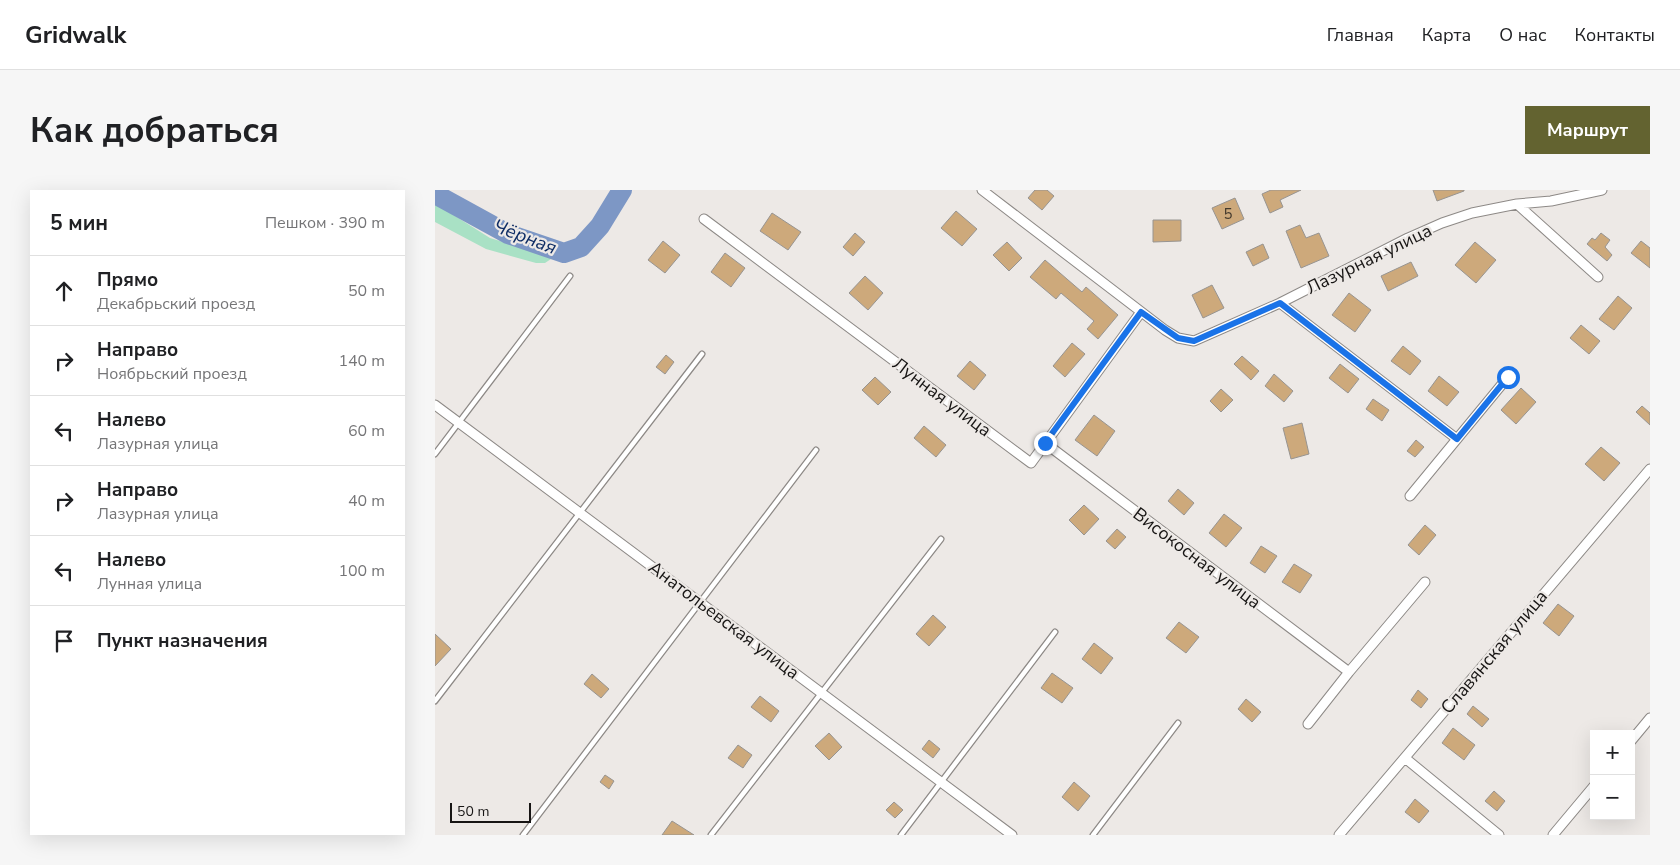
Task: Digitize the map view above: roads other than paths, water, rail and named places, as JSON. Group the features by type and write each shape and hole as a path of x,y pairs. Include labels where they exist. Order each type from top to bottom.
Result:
{"street":[{"name":"Лазурная улица","path":"982,190 1141,312 1178,338 1194,341 1280,303 1408,238 1442,223 1472,213 1517,204 1551,202 1602,190"},
{"path":"1517,204 1599,277"},
{"name":"Лунная улица","path":"704,218 1031,463 1141,312"},
{"path":"1280,303 1457,439"},
{"path":"1410,496 1508,377"},
{"name":"Анатольевская улица","path":"435,405 1012,835"},
{"name":"Високосная улица","path":"1045,443 1349,672"},
{"name":"Славянская улица","path":"1339,835 1650,469"},
{"path":"1308,724 1425,582"},
{"path":"1635,736 1650,718"},
{"path":"1405,758 1499,835"},
{"path":"1553,835 1590,791"}],"lane":[{"path":"435,454 571,276"},
{"path":"435,701 701,354"},
{"path":"523,835 816,450"},
{"path":"711,835 941,538"},
{"path":"901,835 1055,632"},
{"path":"1093,835 1178,723"}],"waterway":[{"name":"Чёрная","path":"435,194 508,234 564,253 581,247 600,226 622,190"}]}
